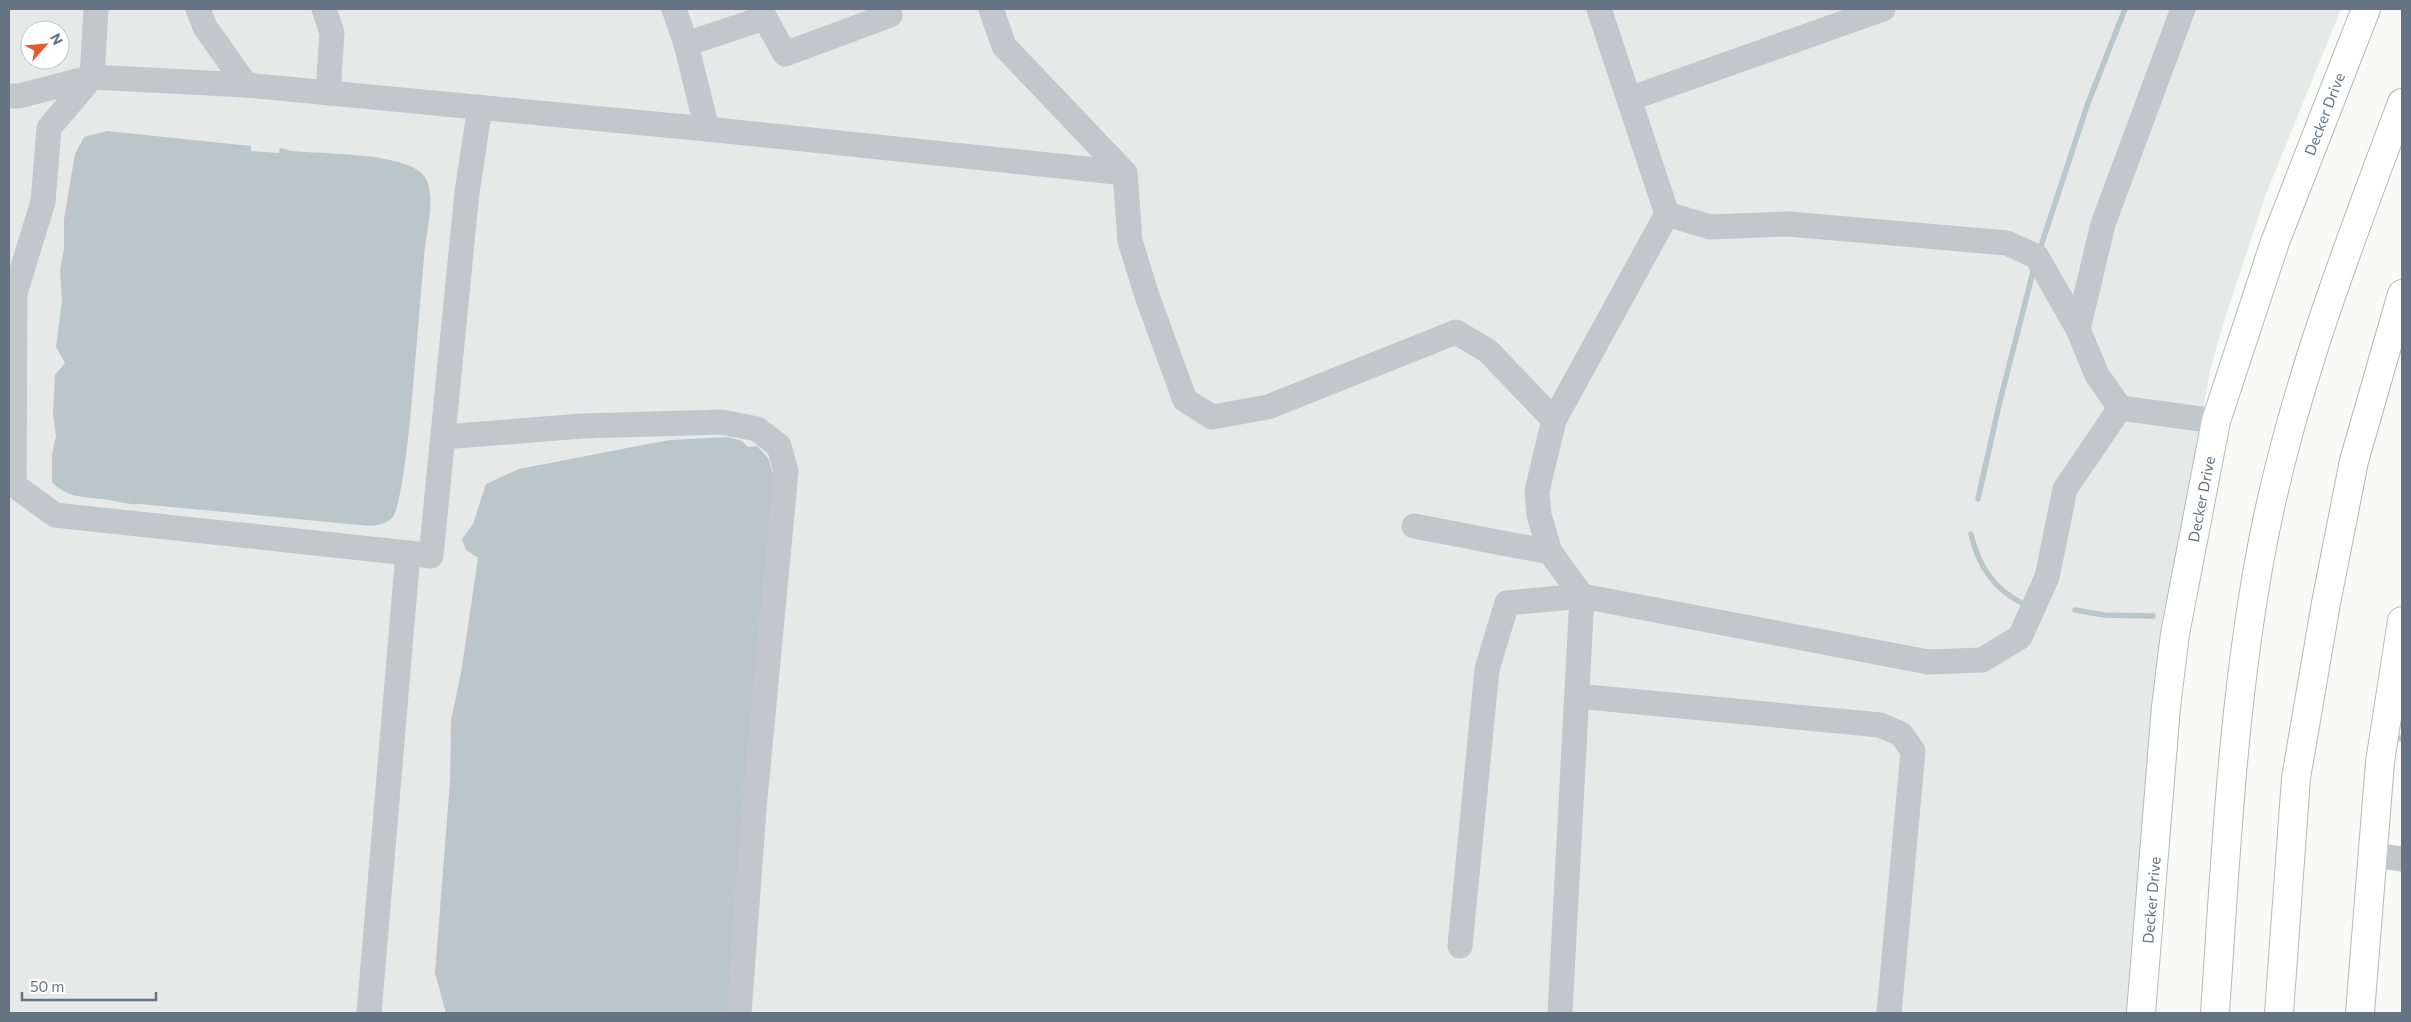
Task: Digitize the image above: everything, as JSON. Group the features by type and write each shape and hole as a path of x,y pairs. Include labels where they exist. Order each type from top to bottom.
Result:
{"main road":[{"name":"Decker Drive","path":"2141,1013 2166,707 2175,634 2216,421 2275,242 2366,9"},
{"path":"2215,1013 2231,760 2257,573 2289,432 2343,258 2402,103"},
{"path":"2280,1013 2296,778 2326,603 2354,461 2402,294"},
{"path":"2360,1013 2380,762 2402,621"}],"lane":[{"path":"96,9 92,77 49,128 42,202 12,294 11,485 55,515 431,556 467,192 480,107"},
{"path":"198,9 205,27 246,85"},
{"path":"324,9 332,33 328,93"},
{"path":"674,9 686,44 707,129"},
{"path":"686,44 762,13 785,54 890,14 888,9"},
{"path":"991,9 1004,46 1125,173 1130,241 1147,296 1185,400 1212,417 1268,407 1456,332 1488,350 1554,420"},
{"path":"1560,1013 1582,596 1550,552 1539,515 1537,491 1554,420 1667,214 1599,9"},
{"path":"1629,99 1883,9"},
{"path":"2078,329 2103,224 2184,9"},
{"path":"9,96 19,96 92,77 246,85 707,129 1125,173"},
{"path":"1667,214 1710,227 1789,224 2007,243 2037,257 2078,329 2097,375 2120,408 2216,421"},
{"path":"1460,946 1487,669 1506,603 1582,596 1928,662 1982,660 2020,637 2047,578 2065,488 2120,408"},
{"path":"443,437 582,426 722,422 757,429 779,446 786,472 754,809 739,1013"},
{"path":"1414,526 1550,552"},
{"path":"369,1013 408,553"},
{"path":"1577,696 1880,725 1902,734 1913,751 1890,1013"},
{"path":"2372,855 2402,859"}],"shaded area":[{"path":"9,9 2341,9 2266,194 2224,321 2210,371 2198,440 2200,455 2129,1013 9,1013"},
{"path":"107,131 251,146 251,151 279,153 280,148 292,151 376,158 408,165 424,176 430,191 430,210 410,421 404,472 398,501 392,518 388,521 376,525 364,525 130,504 75,495 63,491 52,482 52,454 56,436 53,414 55,375 65,363 56,347 62,300 60,270 64,248 64,219 75,154 84,137"},
{"path":"728,437 742,441 748,447 757,446 768,458 776,483 728,1013 446,1013 435,973 450,781 451,720 461,673 478,558 466,550 462,539 473,524 486,484 519,469 627,448 670,440"}],"waterway":[{"path":"2039,252 2088,103 2125,9"},
{"path":"1978,499 1999,405 2034,268"},
{"path":"1971,534 1978,556 1988,575 2003,591 2022,603"},
{"path":"2075,610 2104,615 2153,616"}]}
